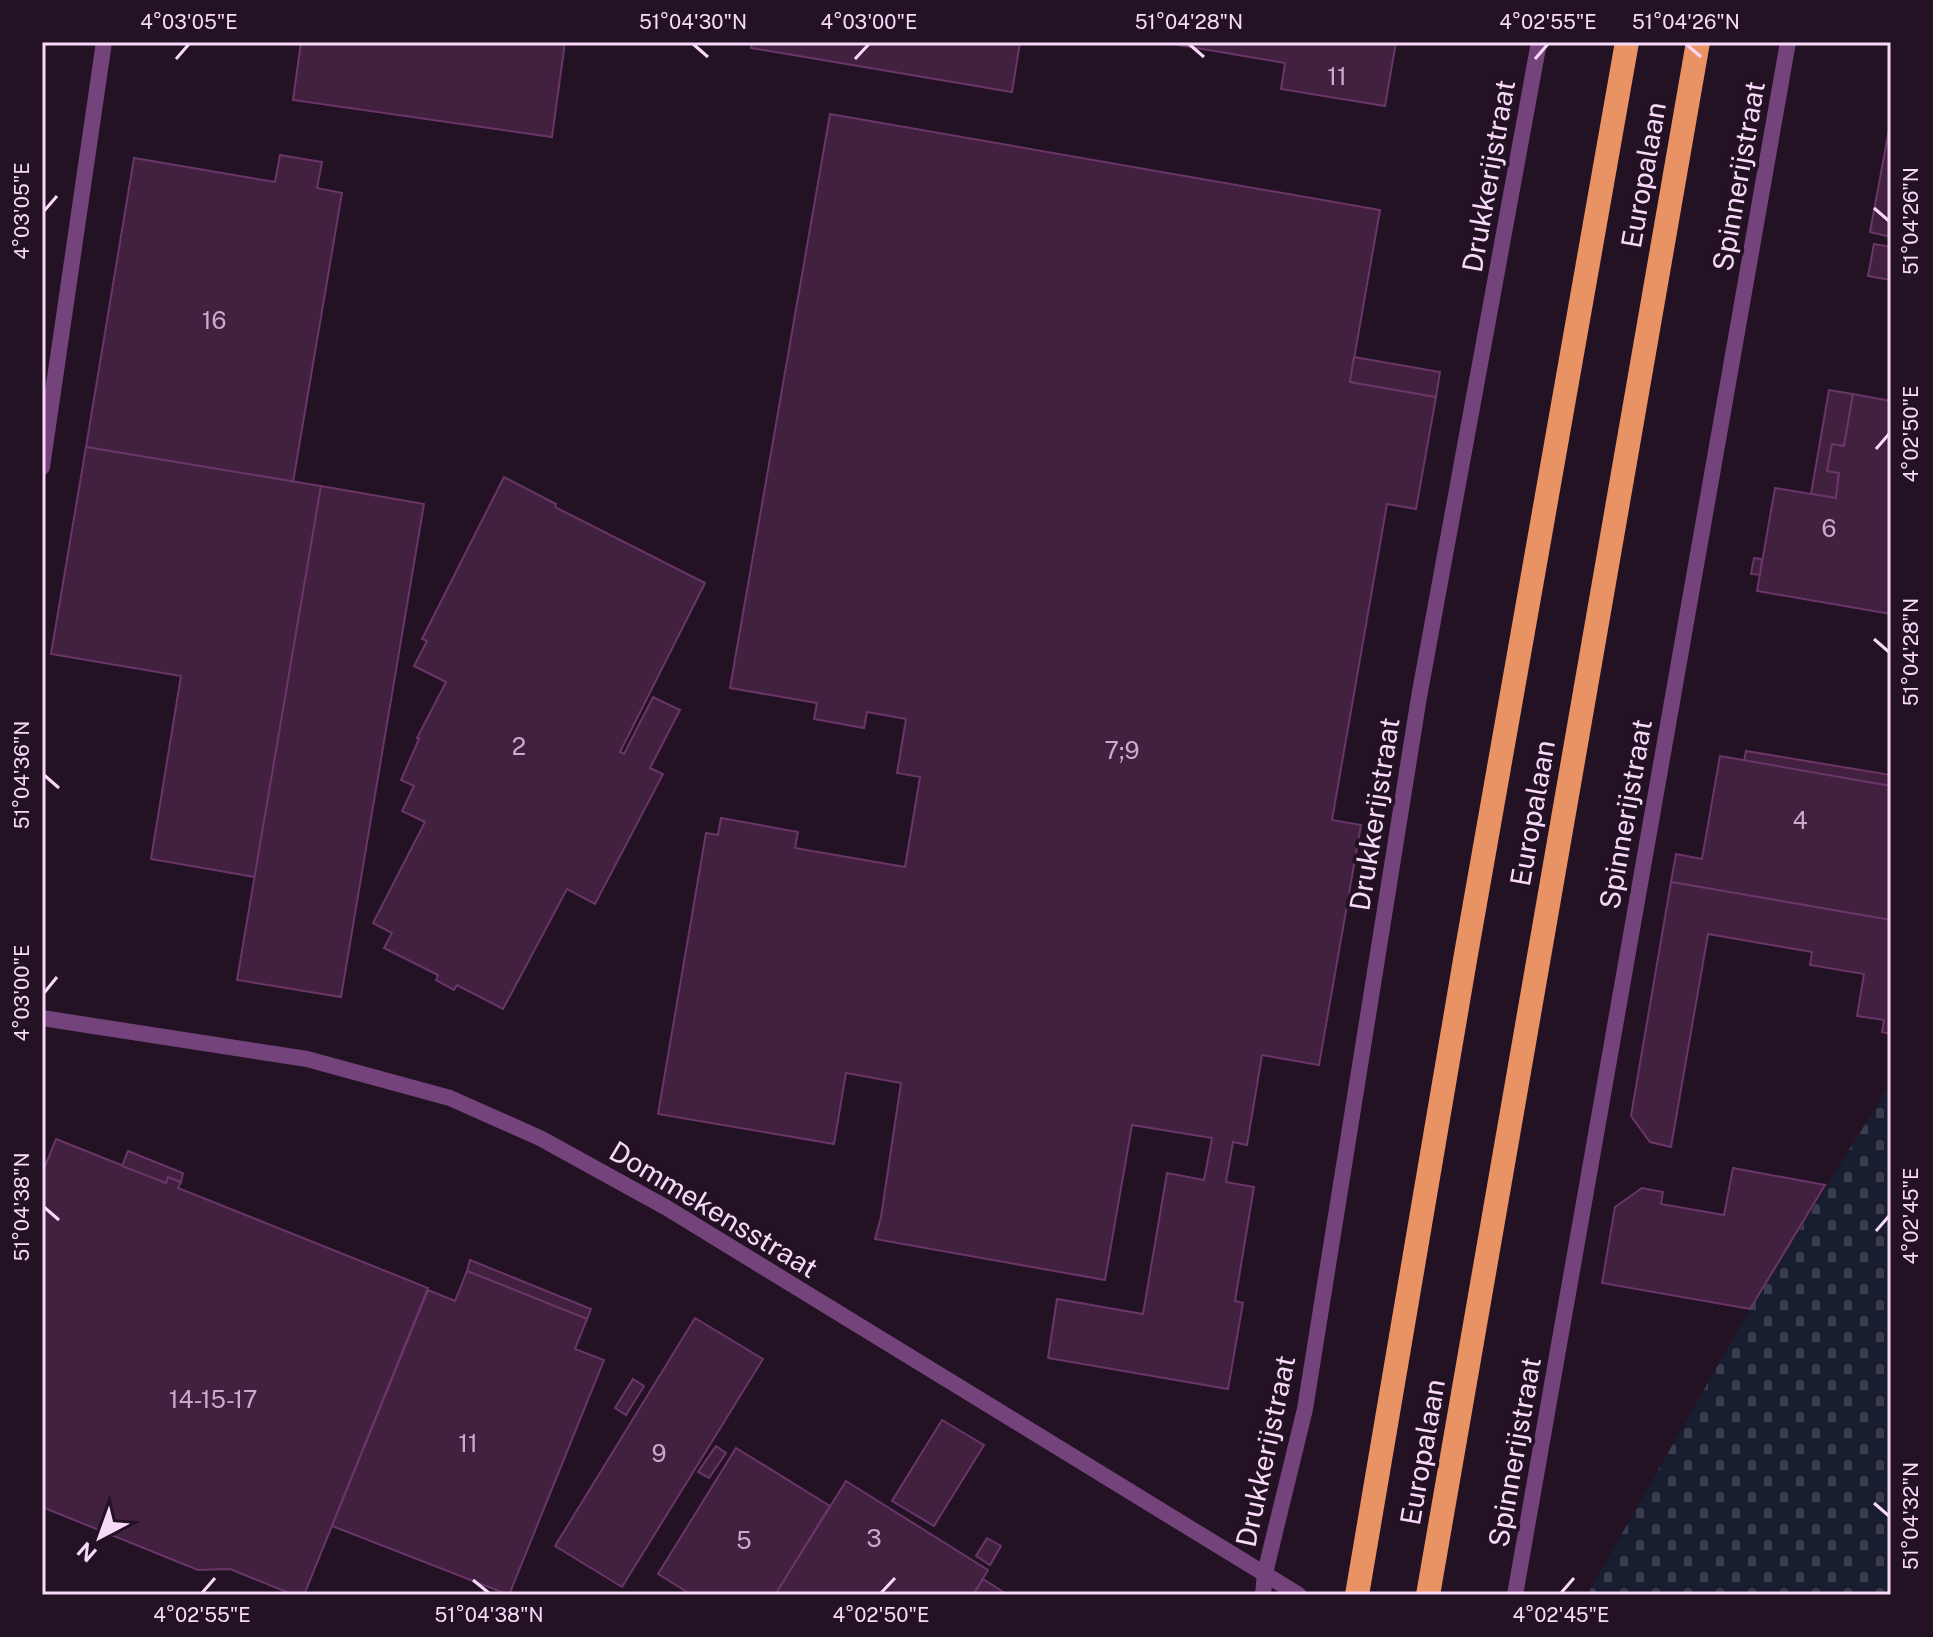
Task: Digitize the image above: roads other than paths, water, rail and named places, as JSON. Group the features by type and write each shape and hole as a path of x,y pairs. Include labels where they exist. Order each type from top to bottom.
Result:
{"highway":[{"name":"Europalaan","path":"1357,1595 1627,42"},
{"name":"Europalaan","path":"1428,1595 1698,42"}],"street":[{"path":"42,467 104,42"},
{"name":"Drukkerijstraat","path":"1263,1595 1265,1573 1305,1409 1419,697 1539,42"},
{"name":"Spinnerijstraat","path":"1515,1595 1788,42"},
{"name":"Dommekensstraat","path":"42,1018 307,1059 450,1098 540,1138 667,1208 1299,1595"}]}
